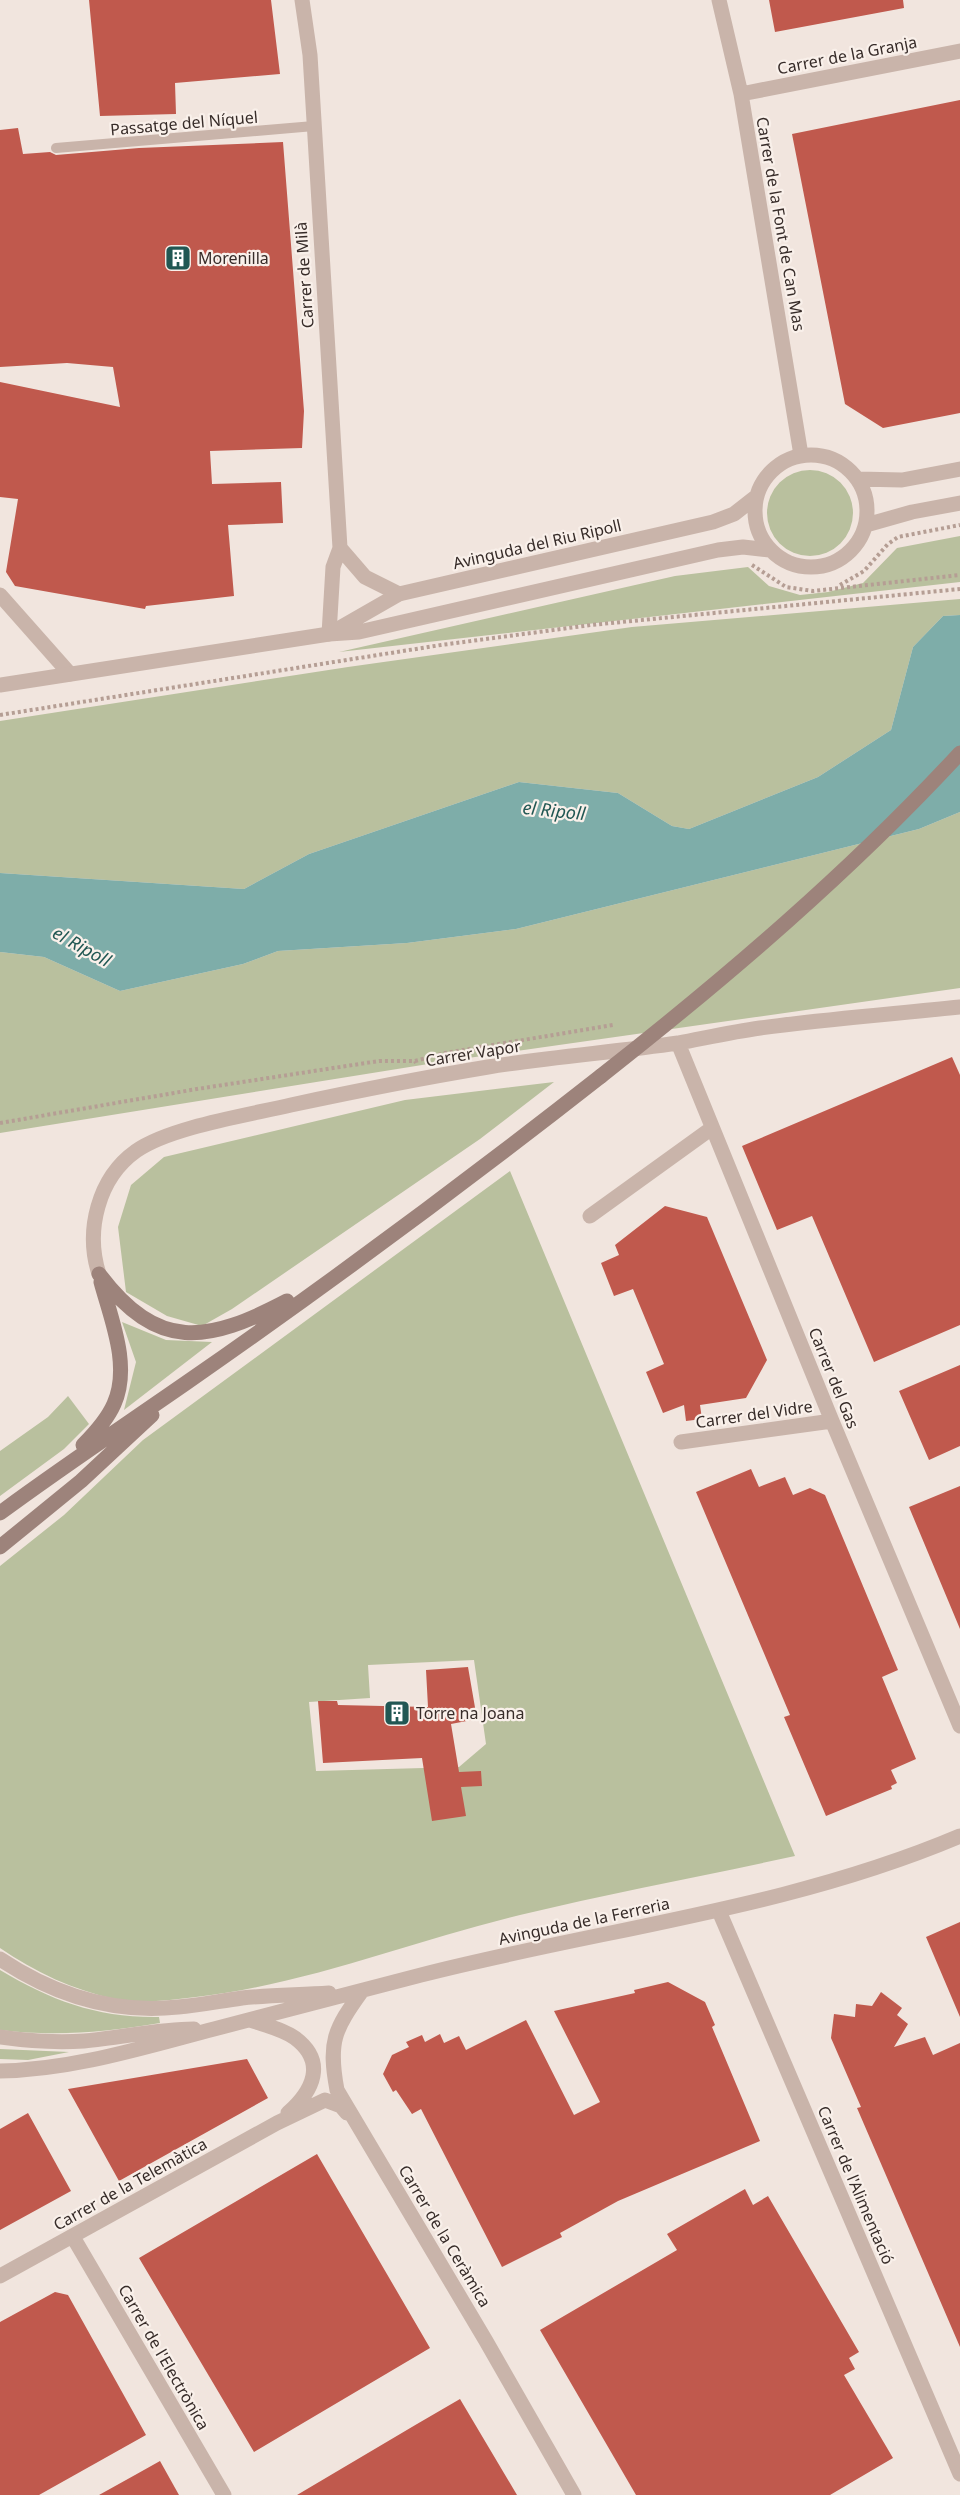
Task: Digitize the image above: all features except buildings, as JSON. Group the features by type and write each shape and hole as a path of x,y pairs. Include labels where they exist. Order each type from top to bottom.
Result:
{"main road":[{"path":"0,1513 67,1463 185,1384 333,1277 507,1149 601,1076 782,925 873,842 960,753"},
{"path":"99,1274 114,1294 142,1318 157,1327 189,1333 208,1332 234,1326 333,1277"},
{"path":"67,1463 106,1419 118,1391 120,1363 117,1343 99,1274"},
{"path":"0,1547 81,1481 185,1384"}],"street":[{"name":"Carrer de Milà","path":"302,0 310,55 340,548 333,567 329,634"},
{"name":"Carrer de la Font de Can Mas","path":"719,0 741,94 801,455"},
{"name":"Carrer de la Granja","path":"741,94 960,51"},
{"path":"801,455 818,455 833,459 847,467 858,479 865,494 866,525 859,540 848,553 834,562 817,567 800,566 784,560 770,550 756,525 757,496 763,482 773,469 786,460 801,455"},
{"path":"858,479 903,480 960,469"},
{"name":"Avinguda del Riu Ripoll","path":"329,634 399,594 713,522 734,514 757,496"},
{"path":"866,525 912,512 960,503"},
{"name":"Avinguda del Riu Ripoll","path":"0,685 329,634 359,633 718,550 743,547 770,550"},
{"path":"340,548 365,577 399,594"},
{"path":"0,595 70,674"},
{"name":"Carrer Vapor","path":"99,1274 93,1247 97,1209 112,1178 122,1163 138,1150 173,1134 218,1122 489,1067 678,1042 760,1028 960,1008"},
{"name":"Carrer del Gas","path":"678,1042 832,1421 960,1726"},
{"path":"590,1216 712,1128"},
{"name":"Carrer del Vidre","path":"681,1442 832,1421"},
{"name":"Avinguda de la Ferreria","path":"212,2029 362,1992 422,1974 719,1911 838,1878 933,1848 960,1836"},
{"name":"Carrer de l'Alimentació","path":"719,1911 960,2474"},
{"path":"0,1959 27,1976 58,1991 111,2007 176,2007 244,1998 362,1992"},
{"name":"Carrer de la Ceràmica","path":"362,1992 342,2019 335,2033 332,2066 337,2090 574,2495"},
{"path":"250,2020 295,2038 311,2056 315,2074 310,2088 302,2101 277,2123"},
{"path":"0,2037 57,2042 85,2041 166,2029 212,2029"},
{"path":"0,2071 46,2067 169,2042 212,2029"},
{"path":"277,2123 325,2100 341,2106 356,2122"},
{"name":"Carrer de la Telemàtica","path":"0,2276 277,2123"},
{"name":"Carrer de l'Electrònica","path":"73,2237 224,2495"}],"lane":[{"name":"Passatge del Níquel","path":"56,148 314,126"}],"path":[{"path":"960,525 898,537 888,544 864,571 837,587 960,575"},
{"path":"0,715 441,645 603,624 960,590"},
{"path":"0,1123 379,1061 415,1061 445,1053 613,1025"},
{"path":"415,1061 424,1079"}],"green space":[{"path":"810,470 834,477 846,489 853,513 846,537 834,549 810,556 786,549 774,537 767,513 774,489 786,477"},
{"path":"960,536 960,582 339,652 675,576 748,567 769,586 800,595 828,592 863,583 897,548"},
{"path":"960,599 960,615 943,616 913,647 891,730 818,777 689,829 672,826 618,793 519,782 309,854 244,889 0,873 0,721 348,667 632,627"},
{"path":"960,812 960,988 447,1061 0,1133 0,952 44,957 120,991 243,964 278,951 407,943 516,929 919,829"},
{"path":"554,1082 480,1139 232,1309 202,1326 167,1316 126,1292 118,1227 131,1185 164,1157 405,1100"},
{"path":"510,1171 795,1856 520,1915 319,1972 238,1991 196,1997 145,2001 115,1999 69,1985 13,1957 0,1948 0,1566 64,1515 143,1440","holes":["474,1660 486,1744 459,1767 316,1771 309,1702 370,1698 368,1665"]},
{"path":"122,1322 166,1340 212,1342 124,1410 136,1362"},
{"path":"68,1396 89,1424 64,1449 0,1496 0,1451 48,1417"},
{"path":"0,1970 57,1999 96,2011 137,2017 159,2017 160,2023 80,2033 0,2030"},
{"path":"0,2049 69,2052 28,2060 0,2059"}],"water":[{"name":"el Ripoll","path":"960,615 960,812 919,829 516,929 407,943 278,951 243,964 120,991 44,957 0,952 0,873 244,889 309,854 519,782 618,793 672,826 689,829 818,777 891,730 913,647 943,616"}],"place":[{"name":"Morenilla","path":"178,258"},
{"name":"Torre na Joana","path":"397,1713"}]}
